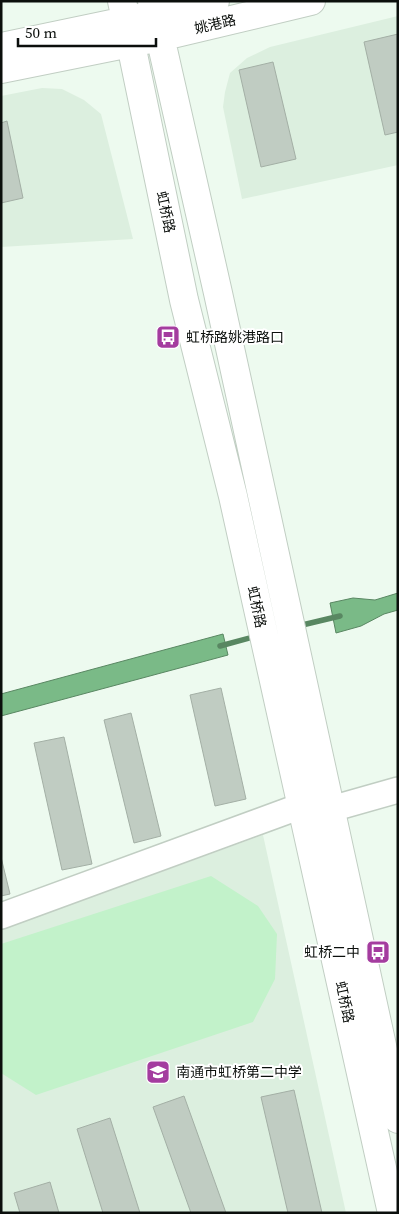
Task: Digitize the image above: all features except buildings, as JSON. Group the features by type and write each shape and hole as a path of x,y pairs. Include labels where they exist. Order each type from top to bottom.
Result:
{"main road":[{"name":"姚港路","path":"156,18 216,1"},
{"name":"姚港路","path":"1,47 127,22 311,1"},
{"name":"虹桥路","path":"156,18 218,293 398,1119"},
{"name":"姚港路","path":"1,68 127,22"},
{"name":"虹桥路","path":"127,22 184,300 232,496 392,1213"}],"street":[{"path":"330,809 398,790"},
{"path":"1,916 301,806"}],"shaded area":[{"path":"398,16 398,165 242,199 223,107 230,73 247,58 270,47"},
{"path":"42,88 62,89 84,100 101,114 133,239 1,247 1,96"},
{"path":"398,593 398,610 384,614 361,626 336,633 330,603 353,598 375,600"},
{"path":"223,634 228,655 1,716 1,694"},
{"name":"南通市虹桥第二中学","path":"263,835 346,1213 1,1213 1,930"},
{"path":"211,876 258,906 277,934 275,979 253,1022 36,1095 1,1073 1,944"}],"waterway":[{"path":"298,626 340,616"},
{"path":"220,646 257,636"}],"place":[{"name":"虹桥路姚港路口","path":"168,337"},
{"name":"虹桥二中","path":"378,952"},
{"name":"南通市虹桥第二中学","path":"158,1072"}]}
